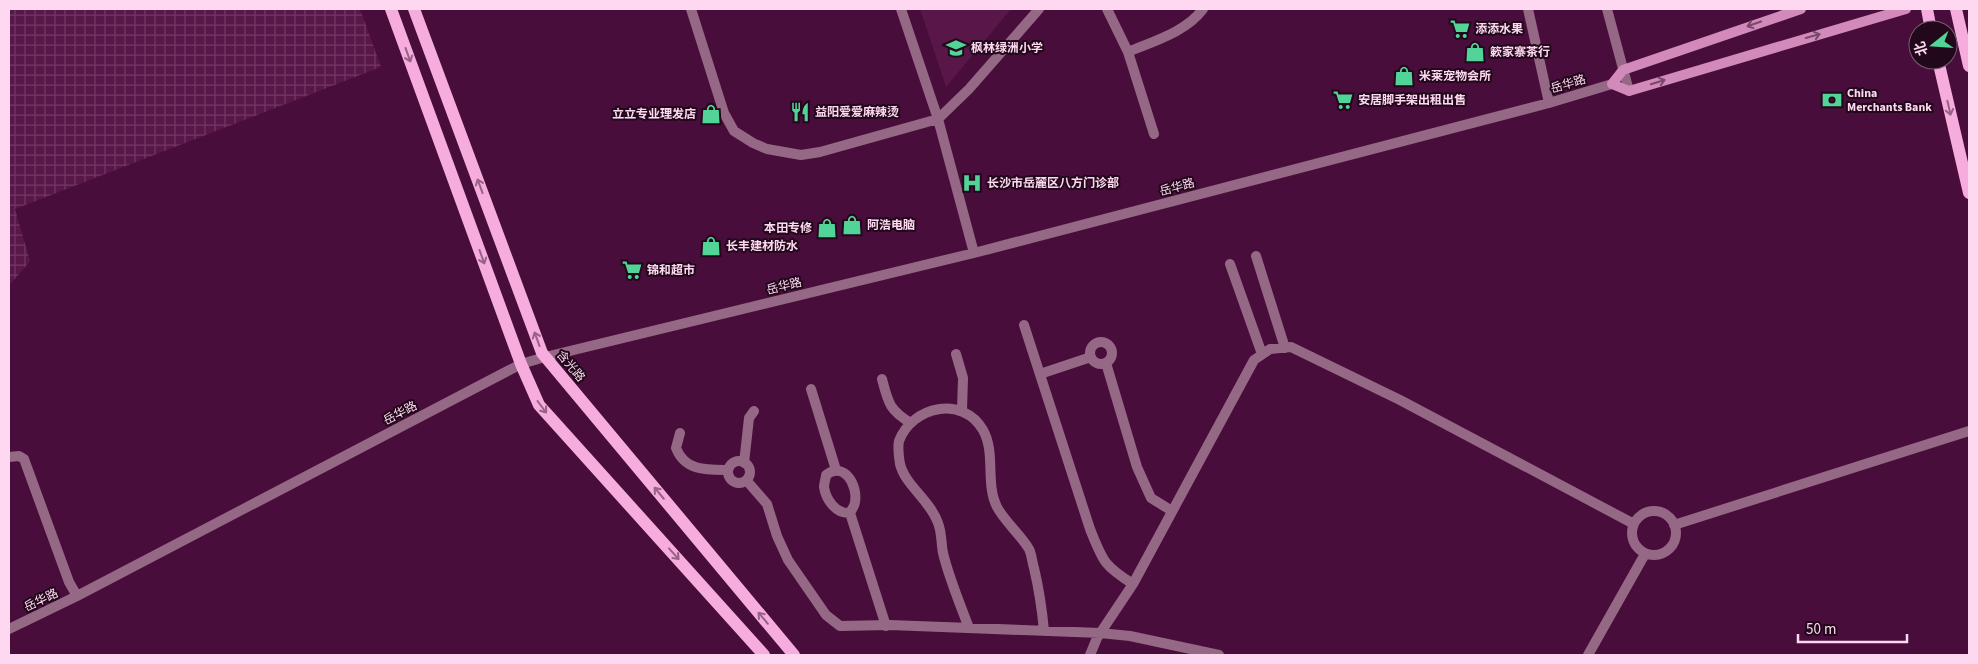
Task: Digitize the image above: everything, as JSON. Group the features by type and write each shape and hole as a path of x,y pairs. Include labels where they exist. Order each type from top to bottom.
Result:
{"main road":[{"path":"391,9 521,364 539,405 764,655"},
{"name":"含光路","path":"414,9 545,357 794,655"},
{"path":"1956,9 1969,66"},
{"path":"1940,70 1969,193"}],"street":[{"path":"691,9 724,113 734,131 767,150 801,155 820,152 938,119 968,89 1039,9"},
{"path":"902,9 938,119 974,253"},
{"path":"1107,9 1128,52 1154,134"},
{"path":"1128,52 1182,28 1195,20 1203,9"},
{"path":"1528,9 1549,103"},
{"path":"1607,9 1628,91"},
{"path":"1801,9 1623,70 1612,84 1628,91 1906,9"},
{"name":"岳华路","path":"9,629 77,596 521,364 974,253 1549,103 1612,84"},
{"path":"1256,256 1285,348"},
{"path":"1230,264 1262,354"},
{"path":"1024,325 1090,529 1102,558 1110,569 1133,584"},
{"path":"1103,342 1108,345 1112,355 1106,363 1099,364 1094,362 1090,352 1092,346 1103,342"},
{"path":"1090,655 1100,633 1133,584 1254,360 1270,349 1291,347 1400,400 1634,524"},
{"path":"956,354 963,378 962,410"},
{"path":"1040,374 1091,357"},
{"path":"1106,363 1137,467 1151,498 1172,511"},
{"path":"882,379 892,409 911,423"},
{"path":"811,389 836,470 849,476 854,490 855,502 850,513 886,626"},
{"path":"969,628 943,552 939,524 928,503 905,476 900,463 899,442 911,423 933,410 955,408 970,413 983,430 989,447 992,490 997,507 1030,551 1040,593 1044,631"},
{"path":"744,463 749,418 754,411"},
{"path":"1674,525 1969,431"},
{"path":"680,433 676,448 682,459 691,465 706,470 728,470"},
{"path":"9,457 19,456 24,459 69,582 77,596"},
{"path":"738,461 744,463 749,468 750,474 747,480 741,484 734,482 729,478 728,470 731,464 738,461"},
{"path":"836,470 826,475 824,486 836,510 844,514 850,513"},
{"path":"747,480 767,504 777,536 788,560 826,615 840,626 1100,633 1130,636 1219,655"},
{"path":"1649,511 1662,512 1674,525 1676,535 1671,548 1659,555 1645,554 1634,545 1631,531 1634,524 1637,518 1649,511"},
{"path":"1588,655 1645,554"}],"shaded area":[{"path":"9,9 360,9 381,67 15,209 30,261 9,286"},
{"name":"枫林绿洲小学","path":"920,9 1011,9 946,87"}],"place":[{"name":"添添水果","path":"1460,29"},
{"name":"枫林绿洲小学","path":"956,48"},
{"name":"簌家寨茶行","path":"1475,52"},
{"name":"米莱宠物会所","path":"1404,76"},
{"name":"安居脚手架出租出售","path":"1343,100"},
{"name":"China Merchants Bank","path":"1832,100"},
{"name":"益阳爱爱麻辣烫","path":"800,112"},
{"name":"立立专业理发店","path":"711,114"},
{"name":"长沙市岳麓区八方门诊部","path":"972,183"},
{"name":"阿浩电脑","path":"852,225"},
{"name":"本田专修","path":"827,228"},
{"name":"长丰建材防水","path":"711,246"},
{"name":"锦和超市","path":"632,270"}]}
